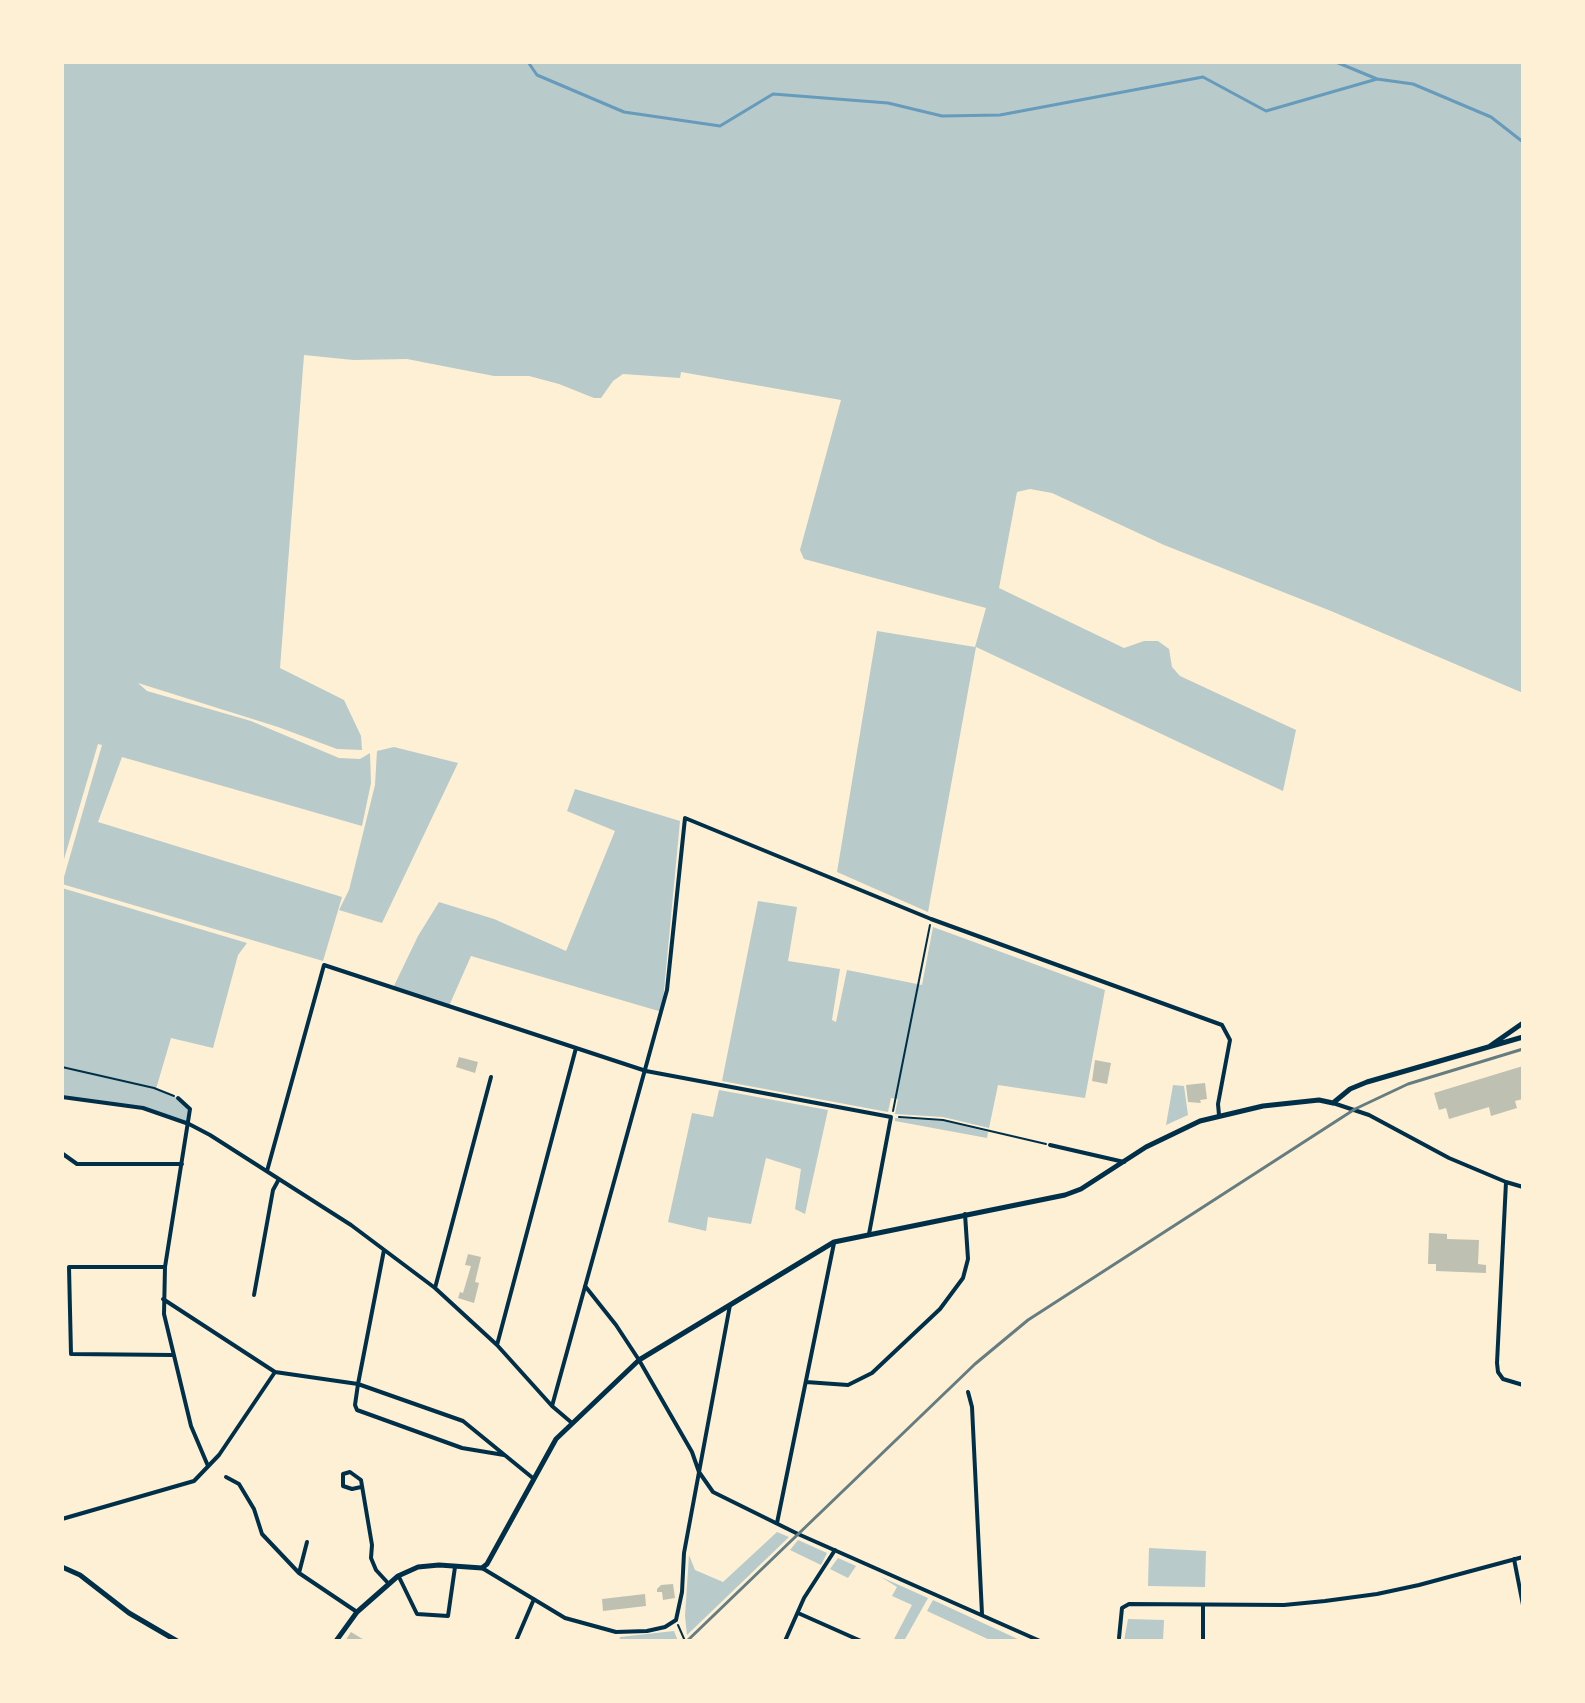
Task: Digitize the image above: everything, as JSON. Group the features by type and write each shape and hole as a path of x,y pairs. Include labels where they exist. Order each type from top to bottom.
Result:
{"street":[{"path":"552,1406 667,990 685,818 931,919 1222,1025 1230,1040 1218,1104 1219,1115"},
{"path":"267,1171 324,965 646,1071 891,1117 869,1234"},
{"path":"1486,1049 1523,1023"},
{"path":"1333,1103 1350,1089 1367,1082 1523,1037"},
{"path":"497,1345 576,1048"},
{"path":"435,1288 491,1077"},
{"path":"62,1097 143,1108 189,1124 267,1171 351,1225 435,1288 497,1345 552,1406 572,1423"},
{"path":"178,1098 190,1109 189,1124 165,1267 163,1299 191,1426 208,1466"},
{"path":"482,1568 556,1439 639,1360 834,1242 1065,1195 1081,1189 1174,1132 1219,1115 1319,1100 1369,1115 1449,1158 1523,1187"},
{"path":"1050,1145 1124,1162"},
{"path":"63,1154 77,1164 182,1164"},
{"path":"254,1295 273,1190 279,1179"},
{"path":"1506,1182 1497,1363 1503,1379 1523,1385"},
{"path":"806,1382 848,1385 872,1373 940,1309 963,1278 968,1259 965,1214"},
{"path":"777,1523 834,1242"},
{"path":"384,1250 358,1384 357,1410 477,1452 507,1455"},
{"path":"165,1267 69,1267 71,1354 173,1355"},
{"path":"585,1286 639,1360 692,1452 699,1472 713,1492 1040,1641"},
{"path":"163,1299 275,1372 358,1384 463,1421 534,1479"},
{"path":"336,1641 357,1612 388,1583 418,1567 439,1565 482,1568 565,1618 616,1632 647,1631 665,1627 676,1620 682,1592 684,1553 730,1305"},
{"path":"62,1519 194,1481 219,1455 275,1372"},
{"path":"968,1392 972,1407 982,1614"},
{"path":"361,1487 352,1489 343,1486 343,1474 350,1472 357,1475 361,1487 372,1545 371,1558 376,1570 388,1583"},
{"path":"226,1477 239,1484 254,1509 262,1534 299,1573 357,1612"},
{"path":"299,1573 307,1542"},
{"path":"785,1641 804,1598 835,1550"},
{"path":"1119,1638 1122,1608 1129,1604 1284,1605 1377,1594 1523,1557"},
{"path":"1514,1559 1523,1605"},
{"path":"62,1567 80,1575 129,1613 177,1641"},
{"path":"398,1576 417,1614 448,1616 455,1567"},
{"path":"516,1641 534,1599"},
{"path":"1203,1605 1203,1641"},
{"path":"798,1613 861,1641"}],"path":[{"path":"931,919 891,1117 943,1120 1050,1145"},
{"path":"62,1067 154,1088 178,1098"},
{"path":"676,1620 685,1641"}],"shaded area":[{"path":"62,62 1523,62 1523,693 1331,611 1164,545 1052,493 1030,489 1017,492 999,588 1124,648 1144,641 1158,641 1169,649 1172,667 1180,676 1296,730 1283,791 976,647 928,912 837,872 877,631 975,647 986,608 804,559 800,550 841,400 681,372 680,378 623,374 613,381 601,398 594,398 529,376 494,376 407,359 353,360 304,355 280,668 344,700 361,736 362,750 337,749 138,683 147,691 251,721 339,758 360,759 370,753 371,783 362,826 122,757 98,822 342,897 323,961 62,884 102,745 98,744 62,866"},
{"path":"394,747 458,763 382,923 339,910 349,890 375,785 377,751"},
{"path":"575,789 680,821 662,1012 471,956 449,1006 393,988 418,936 439,902 494,919 566,951 615,831 567,811"},
{"path":"62,888 247,943 238,955 213,1048 171,1038 156,1089 178,1098 190,1109 189,1124 143,1108 62,1097"},
{"path":"758,901 797,907 788,961 840,969 832,1020 836,1022 847,970 922,985 933,927 1105,990 1085,1098 998,1085 989,1128 943,1117 895,1114 898,1099 891,1098 888,1112 722,1081"},
{"path":"1173,1085 1184,1086 1188,1115 1166,1125"},
{"path":"719,1090 828,1110 805,1214 795,1209 801,1169 766,1158 751,1224 708,1217 706,1231 668,1222 692,1113 713,1117"},
{"path":"895,1118 944,1121 988,1132 987,1138 895,1121"},
{"path":"777,1532 789,1537 687,1635 685,1616 689,1555 695,1570 723,1582"},
{"path":"798,1540 827,1553 821,1565 790,1550"},
{"path":"1149,1548 1206,1551 1205,1587 1148,1586"},
{"path":"838,1558 856,1566 848,1578 830,1569"},
{"path":"881,1577 928,1598 904,1641 893,1641 912,1605 892,1596 897,1587"},
{"path":"933,1600 1022,1641 992,1641 927,1611"},
{"path":"1128,1619 1164,1620 1163,1641 1124,1641"},
{"path":"674,1631 678,1641 619,1641 620,1637"}],"building":[{"path":"459,1057 478,1062 475,1073 456,1067"},
{"path":"1095,1060 1111,1063 1107,1084 1092,1081"},
{"path":"1523,1066 1523,1099 1515,1101 1517,1108 1491,1116 1489,1107 1449,1119 1446,1108 1439,1110 1434,1093"},
{"path":"1205,1083 1207,1099 1200,1100 1201,1103 1188,1102 1186,1085"},
{"path":"1429,1233 1447,1234 1447,1239 1479,1240 1478,1264 1486,1265 1486,1273 1436,1271 1436,1264 1428,1264"},
{"path":"468,1254 481,1257 474,1303 458,1298 460,1292 463,1293 471,1266 465,1265"},
{"path":"673,1584 675,1598 663,1600 662,1592 657,1592 657,1589 661,1585"},
{"path":"645,1594 646,1606 603,1611 602,1599"},
{"path":"351,1632 366,1641 345,1641"}],"waterway":[{"path":"528,62 537,75 624,112 720,126 773,94 888,103 942,116 1000,115 1203,77 1266,111 1377,79 1413,84 1491,117 1523,142"},
{"path":"1336,62 1377,79"}],"railway":[{"path":"687,1641 975,1364 1028,1320 1355,1109 1408,1084 1523,1049"}]}
